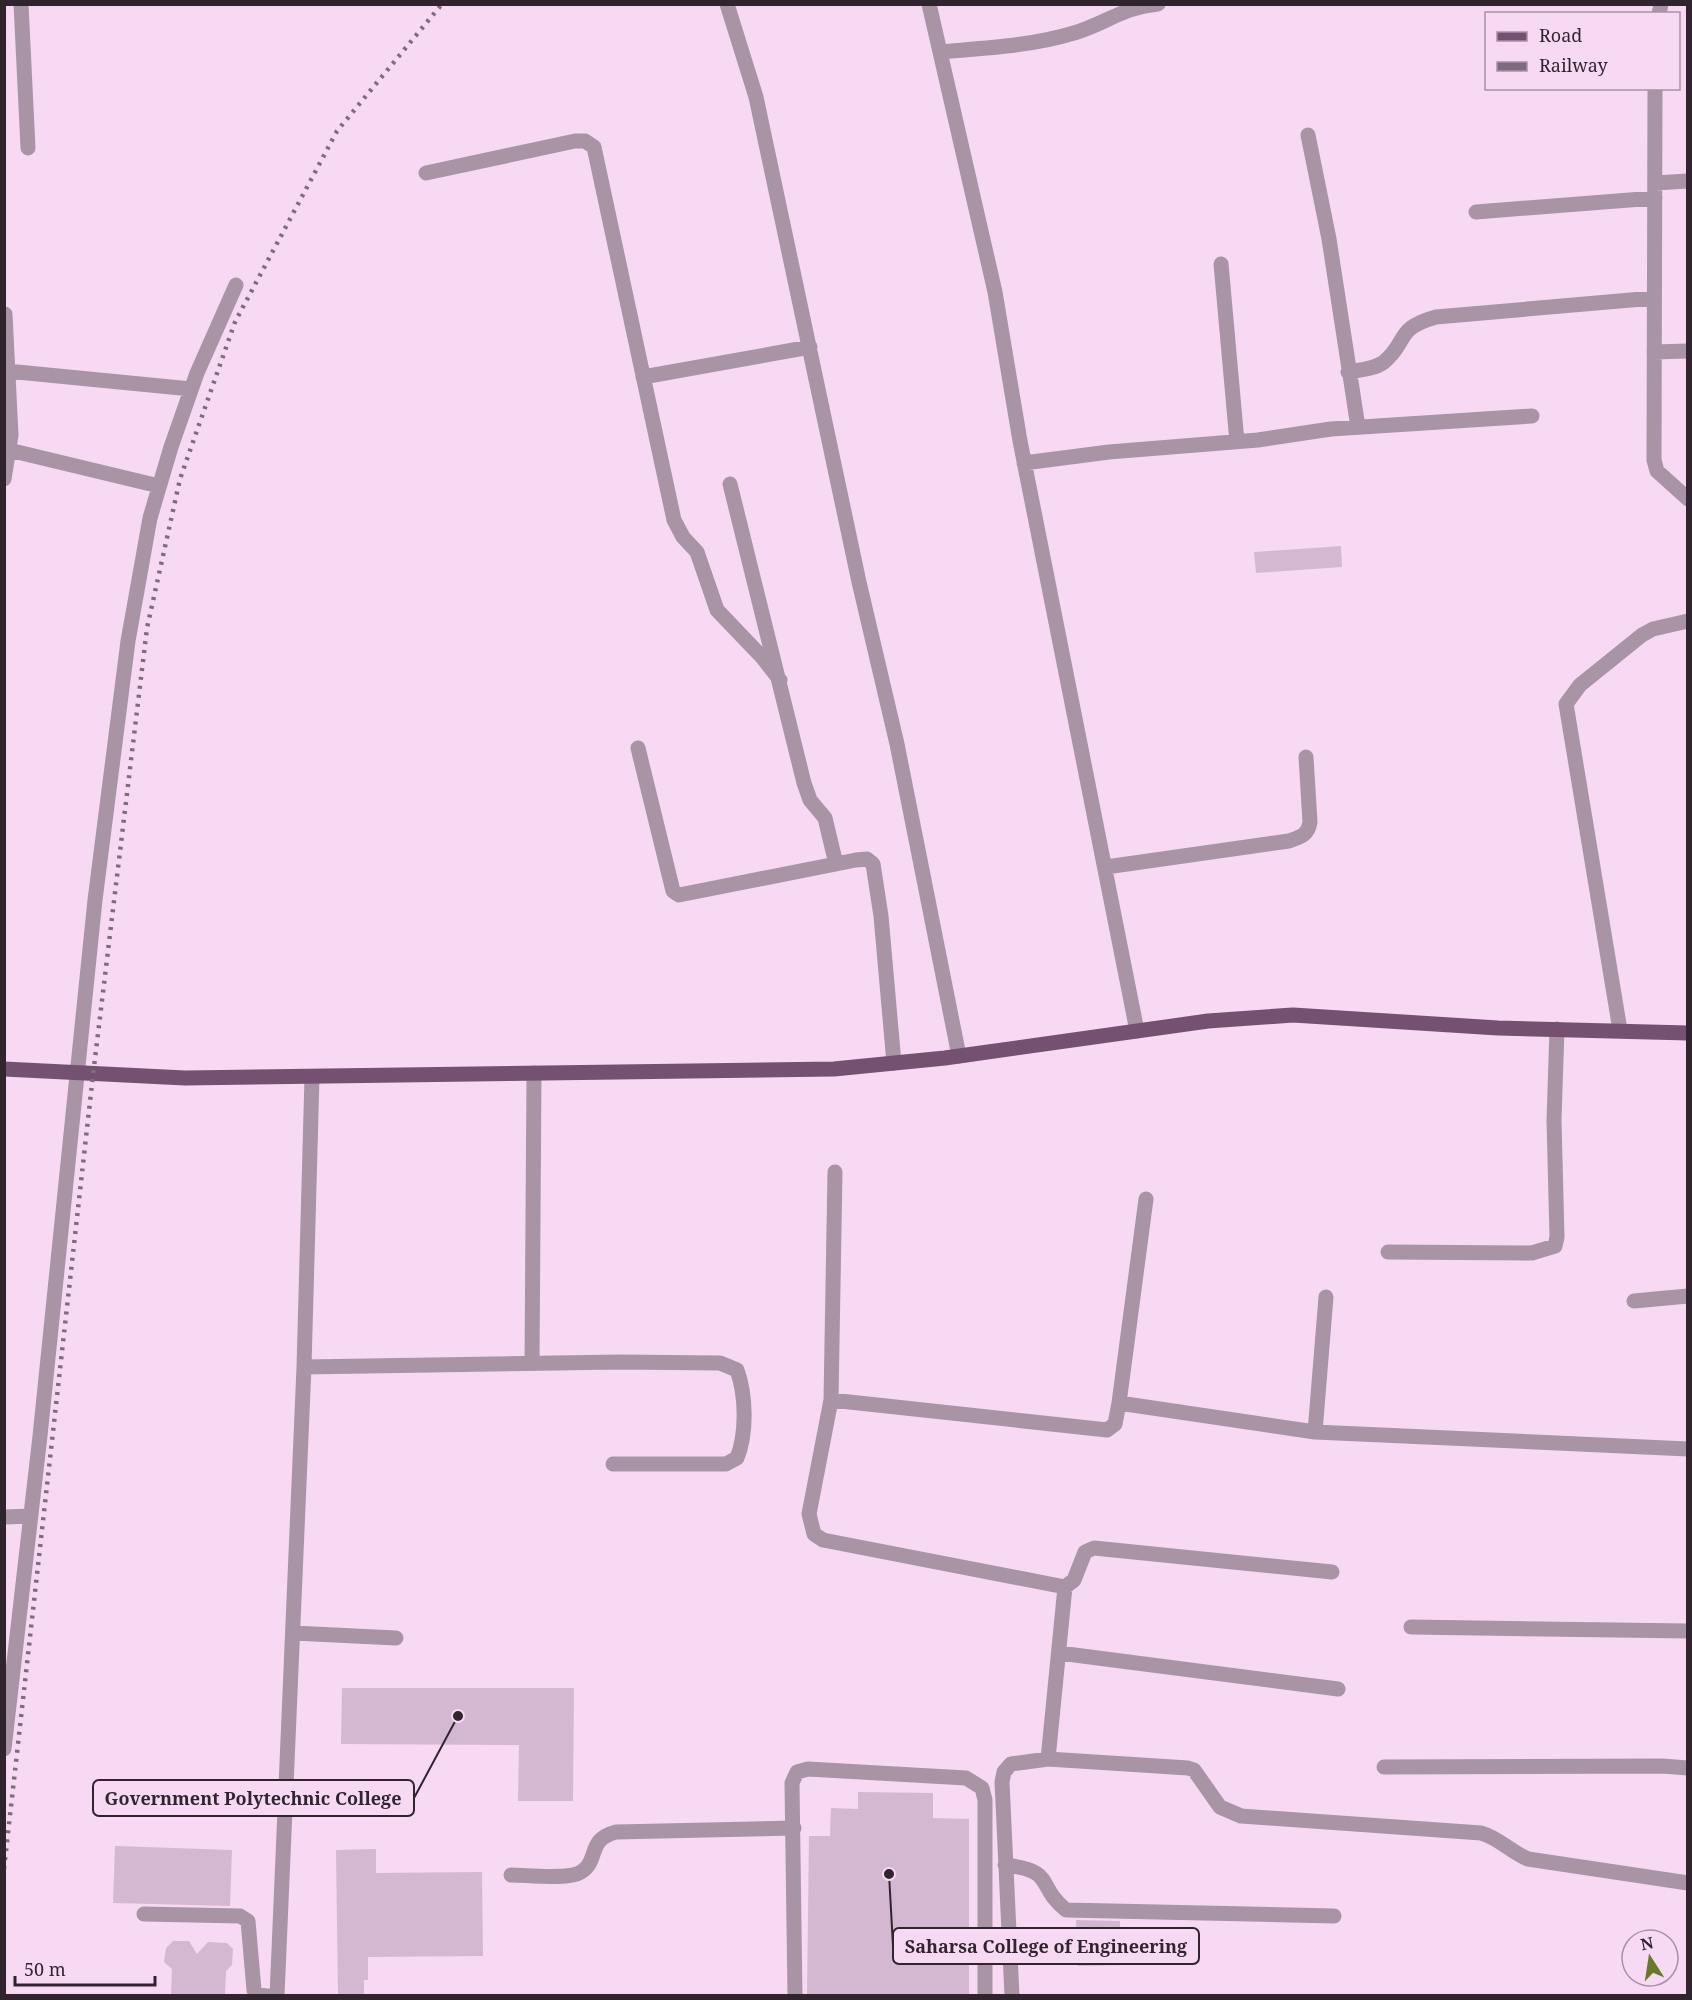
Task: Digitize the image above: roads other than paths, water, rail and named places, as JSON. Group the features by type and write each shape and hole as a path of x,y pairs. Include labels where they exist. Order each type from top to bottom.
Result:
{"main road":[{"path":"4,1069 184,1078 834,1069 959,1056 1208,1021 1293,1015 1557,1029 1688,1033"}],"street":[{"path":"21,4 28,148"},
{"path":"727,4 756,97 859,582 897,744 959,1056"},
{"path":"929,4 995,292 1024,462 1137,1031"},
{"path":"940,52 1006,46 1066,35 1126,9 1158,4"},
{"path":"1655,90 1654,460 1657,471 1688,500"},
{"path":"1308,135 1329,239 1358,427"},
{"path":"426,173 575,141 585,141 594,147 678,528 698,552 717,610 780,680"},
{"path":"1476,212 1655,190 1688,181"},
{"path":"1221,264 1237,442"},
{"path":"4,1749 10,1652 31,1516 76,1074 128,640 150,518 159,486 191,389 236,285"},
{"path":"1348,372 1377,366 1390,356 1404,333 1422,321 1436,317 1654,298"},
{"path":"4,314 11,435 4,479"},
{"path":"643,377 810,347"},
{"path":"1654,352 1688,351"},
{"path":"7,371 191,389"},
{"path":"1024,462 1108,452 1237,442 1358,427 1532,416"},
{"path":"9,450 159,486"},
{"path":"730,484 804,783 810,800 825,818 836,864"},
{"path":"1620,1030 1566,704 1580,685 1642,635 1653,629 1688,621"},
{"path":"638,748 673,891 679,896 836,864 867,859 873,864 894,1063"},
{"path":"1106,867 1289,841 1302,837 1309,830 1310,822 1306,758"},
{"path":"1388,1252 1532,1253 1555,1246 1557,1237 1554,1120 1557,1029"},
{"path":"532,1363 534,1073"},
{"path":"277,1995 304,1367 312,1077"},
{"path":"835,1172 831,1400 810,1514 814,1534 823,1539 1065,1587"},
{"path":"831,1400 1107,1430 1115,1424 1119,1403 1124,1348 1137,1279 1146,1200"},
{"path":"1634,1301 1688,1296"},
{"path":"1315,1432 1326,1297"},
{"path":"304,1367 532,1363 720,1363 737,1370 742,1385 742,1445 737,1458 726,1464 613,1464"},
{"path":"1119,1403 1315,1432 1688,1449"},
{"path":"4,1517 31,1516"},
{"path":"1048,1759 1065,1587 1074,1580 1085,1552 1094,1548 1332,1572"},
{"path":"1411,1627 1688,1630"},
{"path":"293,1633 396,1638"},
{"path":"1059,1653 1338,1689"},
{"path":"1012,1995 1002,1782 1004,1772 1011,1764 1048,1759 1194,1770 1220,1807 1241,1816 1481,1833 1492,1836 1514,1853 1528,1859 1688,1883"},
{"path":"1383,1767 1662,1766 1688,1768"},
{"path":"795,1995 792,1783 797,1772 808,1769 966,1778 982,1788 985,1800 985,1995"},
{"path":"511,1875 571,1875 581,1872 588,1864 597,1841 604,1835 616,1832 794,1828"},
{"path":"1005,1865 1033,1870 1044,1878 1057,1903 1066,1910 1334,1916"},
{"path":"144,1914 240,1916 248,1922 254,1990 257,1995 268,1995"}],"railway":[{"path":"4,1869 93,1075 147,628 180,479 235,322 337,131 442,4"}],"place":[{"name":"Government Polytechnic College","path":"458,1716"},
{"name":"Saharsa College of Engineering","path":"889,1874"}]}
